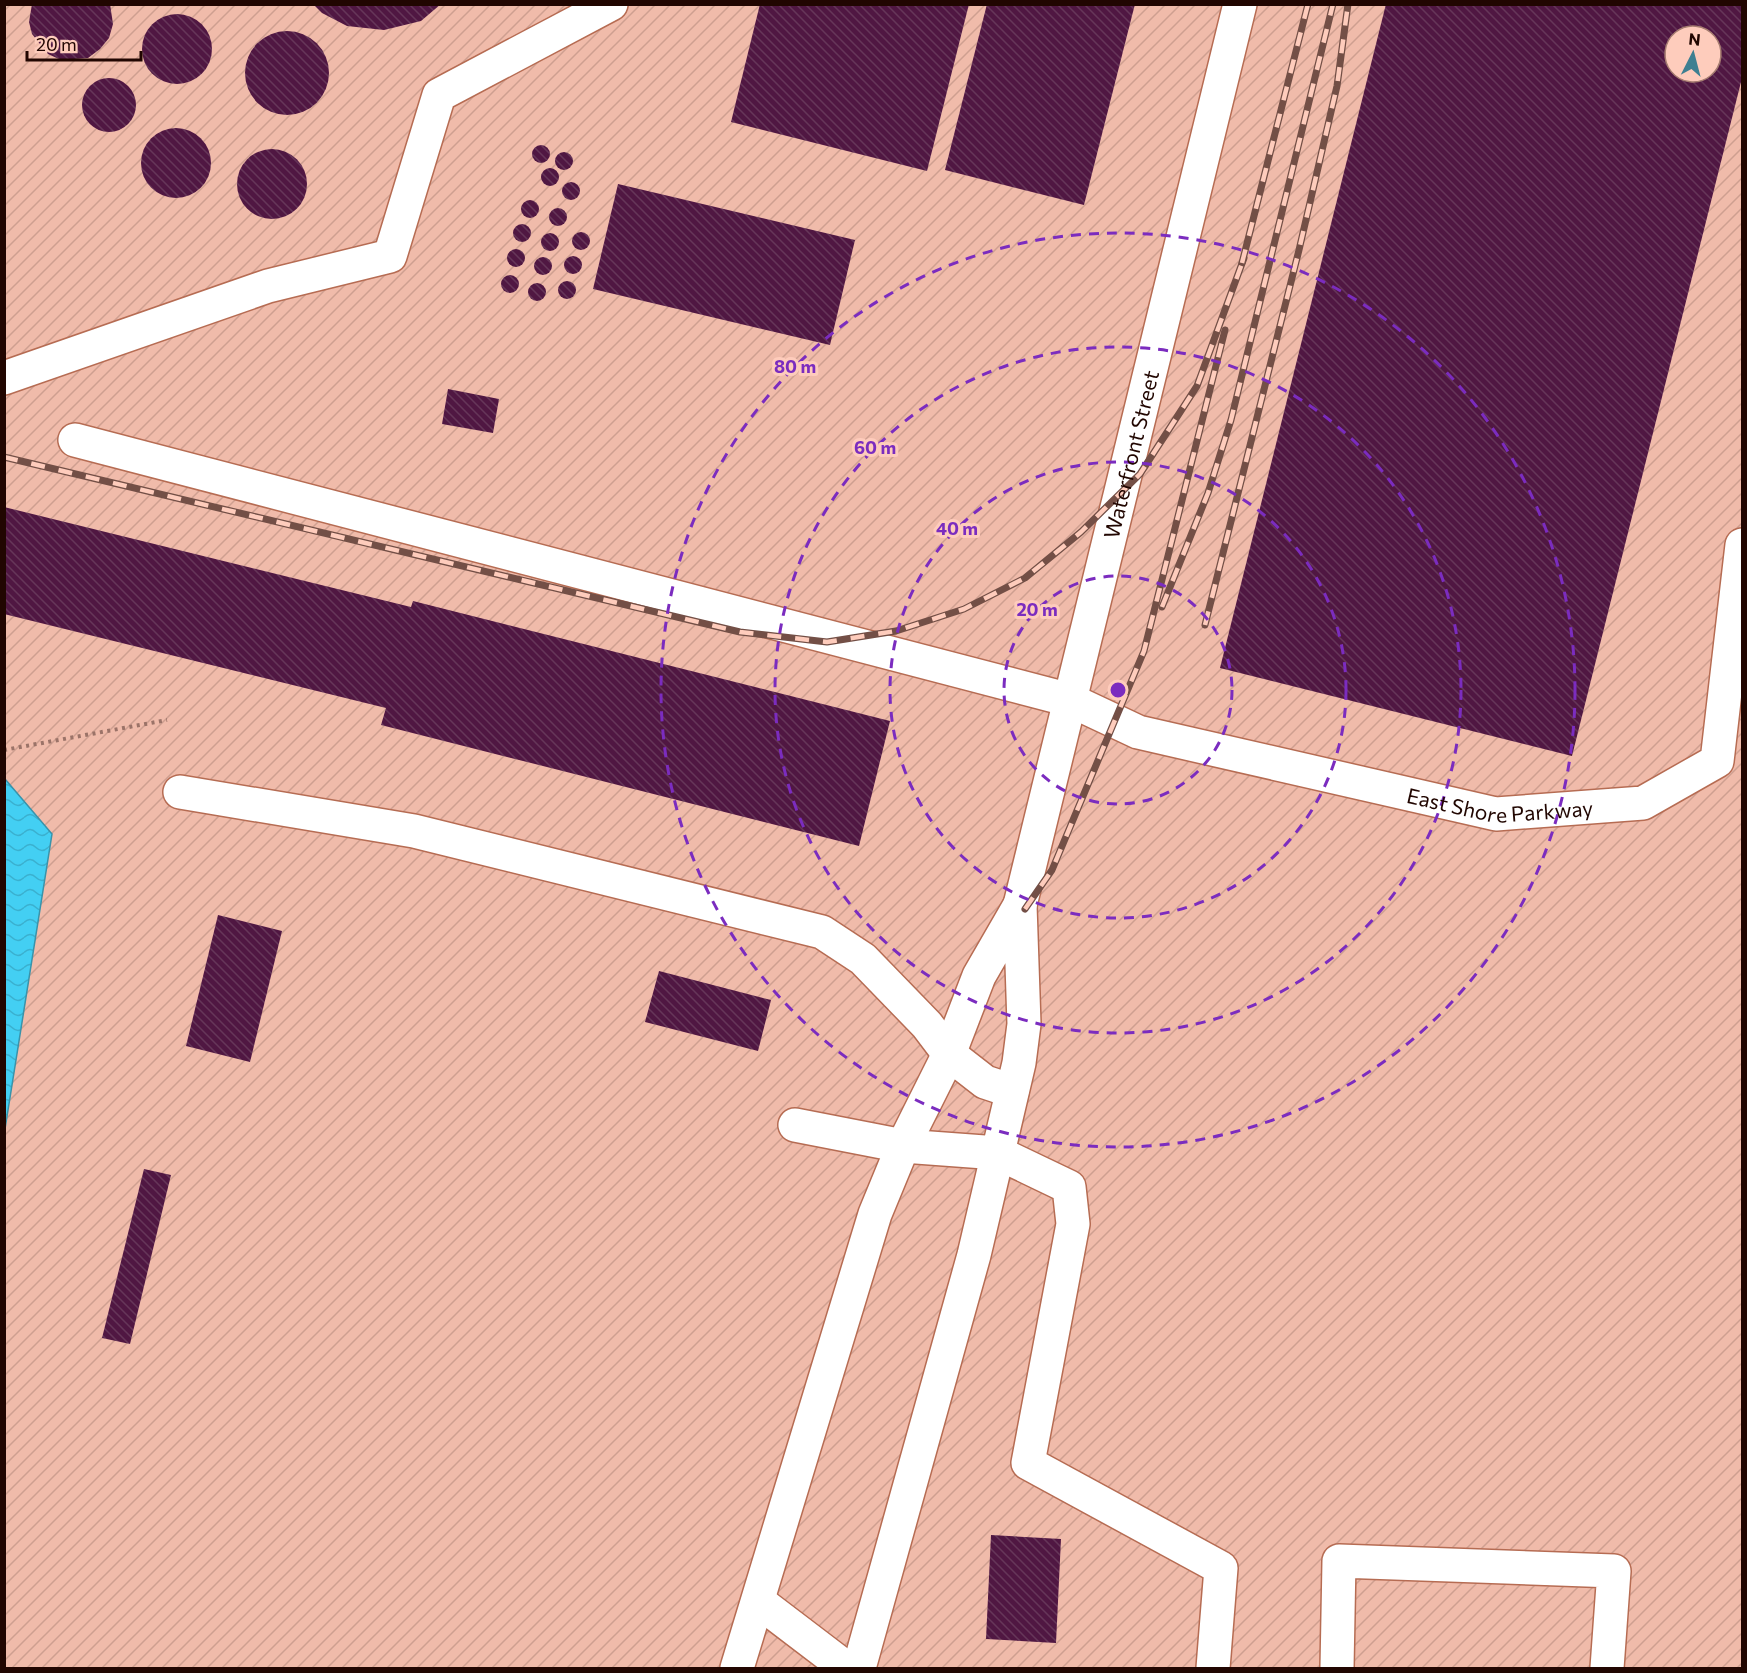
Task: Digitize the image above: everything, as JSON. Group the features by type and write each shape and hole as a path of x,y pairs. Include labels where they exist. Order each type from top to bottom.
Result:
{"street":[{"path":"4,378 268,286 390,256 440,94 610,4"},
{"name":"Waterfront Street","path":"1020,905 1240,4"},
{"name":"East Shore Parkway","path":"75,440 1070,700 1138,732 1496,814 1643,803 1730,764 1743,544"},
{"path":"180,792 414,831 822,933 863,958 927,1024 949,1054 985,1082 1012,1092"},
{"path":"737,1668 875,1214 903,1146 949,1054 979,976 1020,905"},
{"path":"859,1668 974,1255 1012,1092 1024,1024 1020,905"},
{"path":"795,1125 903,1146 998,1153 1069,1187 1073,1224 1028,1463 1221,1568 1214,1668"},
{"path":"1337,1668 1339,1561 1614,1571 1607,1668"},
{"path":"758,1601 846,1668"}],"path":[{"path":"4,750 167,720"}],"shaded area":[{"path":"5,5 1742,5 1742,1668 5,1668 5,1129 52,834 5,779"}],"water":[{"path":"5,779 52,834 5,1129"}],"building":[{"path":"32,4 110,4 113,24 109,38 88,58 61,60 48,54 32,34 29,22"},
{"path":"313,4 441,4 421,21 384,30 347,26 322,13"},
{"path":"760,4 969,4 927,171 731,122"},
{"path":"987,4 1135,4 1084,205 945,170"},
{"path":"1386,4 1742,4 1742,78 1572,756 1220,668"},
{"path":"177,14 190,17 202,24 209,36 212,49 209,62 202,74 190,81 177,84 164,81 152,74 145,62 142,49 145,36 152,24 164,17"},
{"path":"287,31 310,38 322,50 329,73 322,96 310,108 287,115 264,108 252,96 245,73 252,50 264,38"},
{"path":"109,78 119,80 128,86 134,95 136,105 134,115 128,124 119,130 109,132 99,130 90,124 84,115 82,105 84,95 90,86 99,80"},
{"path":"169,128 183,128 196,134 205,143 211,156 209,176 201,188 183,198 169,198 156,192 147,183 141,170 141,156 147,143 156,134"},
{"path":"537,145 545,145 550,150 548,161 537,163 532,158 532,150"},
{"path":"279,149 292,155 301,164 305,170 307,184 305,198 297,209 286,217 265,219 247,209 239,198 237,177 247,159 258,151"},
{"path":"564,152 572,157 573,161 568,169 564,170 556,165 555,161 560,153"},
{"path":"550,168 556,171 559,177 556,183 550,186 544,183 541,177 544,171"},
{"path":"571,182 577,185 580,191 577,197 571,200 565,197 562,191 565,185"},
{"path":"618,184 855,240 830,345 593,289"},
{"path":"530,200 538,205 539,209 534,217 530,218 522,213 521,209 526,201"},
{"path":"558,208 564,211 567,217 564,223 558,226 552,223 549,217 552,211"},
{"path":"518,224 526,224 531,229 529,240 518,242 513,237 513,229"},
{"path":"577,232 585,232 590,237 588,248 577,250 572,245 572,237"},
{"path":"550,233 558,238 559,242 554,250 550,251 542,246 541,242 546,234"},
{"path":"512,249 520,249 525,254 523,265 512,267 507,262 507,254"},
{"path":"573,256 579,259 582,265 579,271 573,274 567,271 564,265 567,259"},
{"path":"543,257 551,262 552,266 547,274 543,275 535,270 534,266 539,258"},
{"path":"506,275 514,275 519,280 517,291 506,293 501,288 501,280"},
{"path":"563,281 571,281 576,286 574,297 563,299 558,294 558,286"},
{"path":"537,283 543,286 546,292 543,298 537,301 531,298 528,292 531,286"},
{"path":"448,389 499,399 493,433 442,424"},
{"path":"4,507 411,607 413,601 890,721 859,846 381,725 386,708 4,614"},
{"path":"218,915 282,931 250,1062 186,1046"},
{"path":"659,971 771,1000 758,1051 645,1022"},
{"path":"144,1169 171,1175 130,1344 102,1338"},
{"path":"991,1535 1061,1539 1056,1643 986,1639"}],"railway":[{"path":"1242,263 1308,4"},
{"path":"1162,607 1208,493 1231,420 1333,4"},
{"path":"1205,625 1299,250 1337,86 1348,4"},
{"path":"4,457 740,632 827,642 896,631 964,609 1025,578 1081,532 1140,474 1197,386 1244,258"},
{"path":"1025,909 1052,870 1144,651 1225,330"}]}
